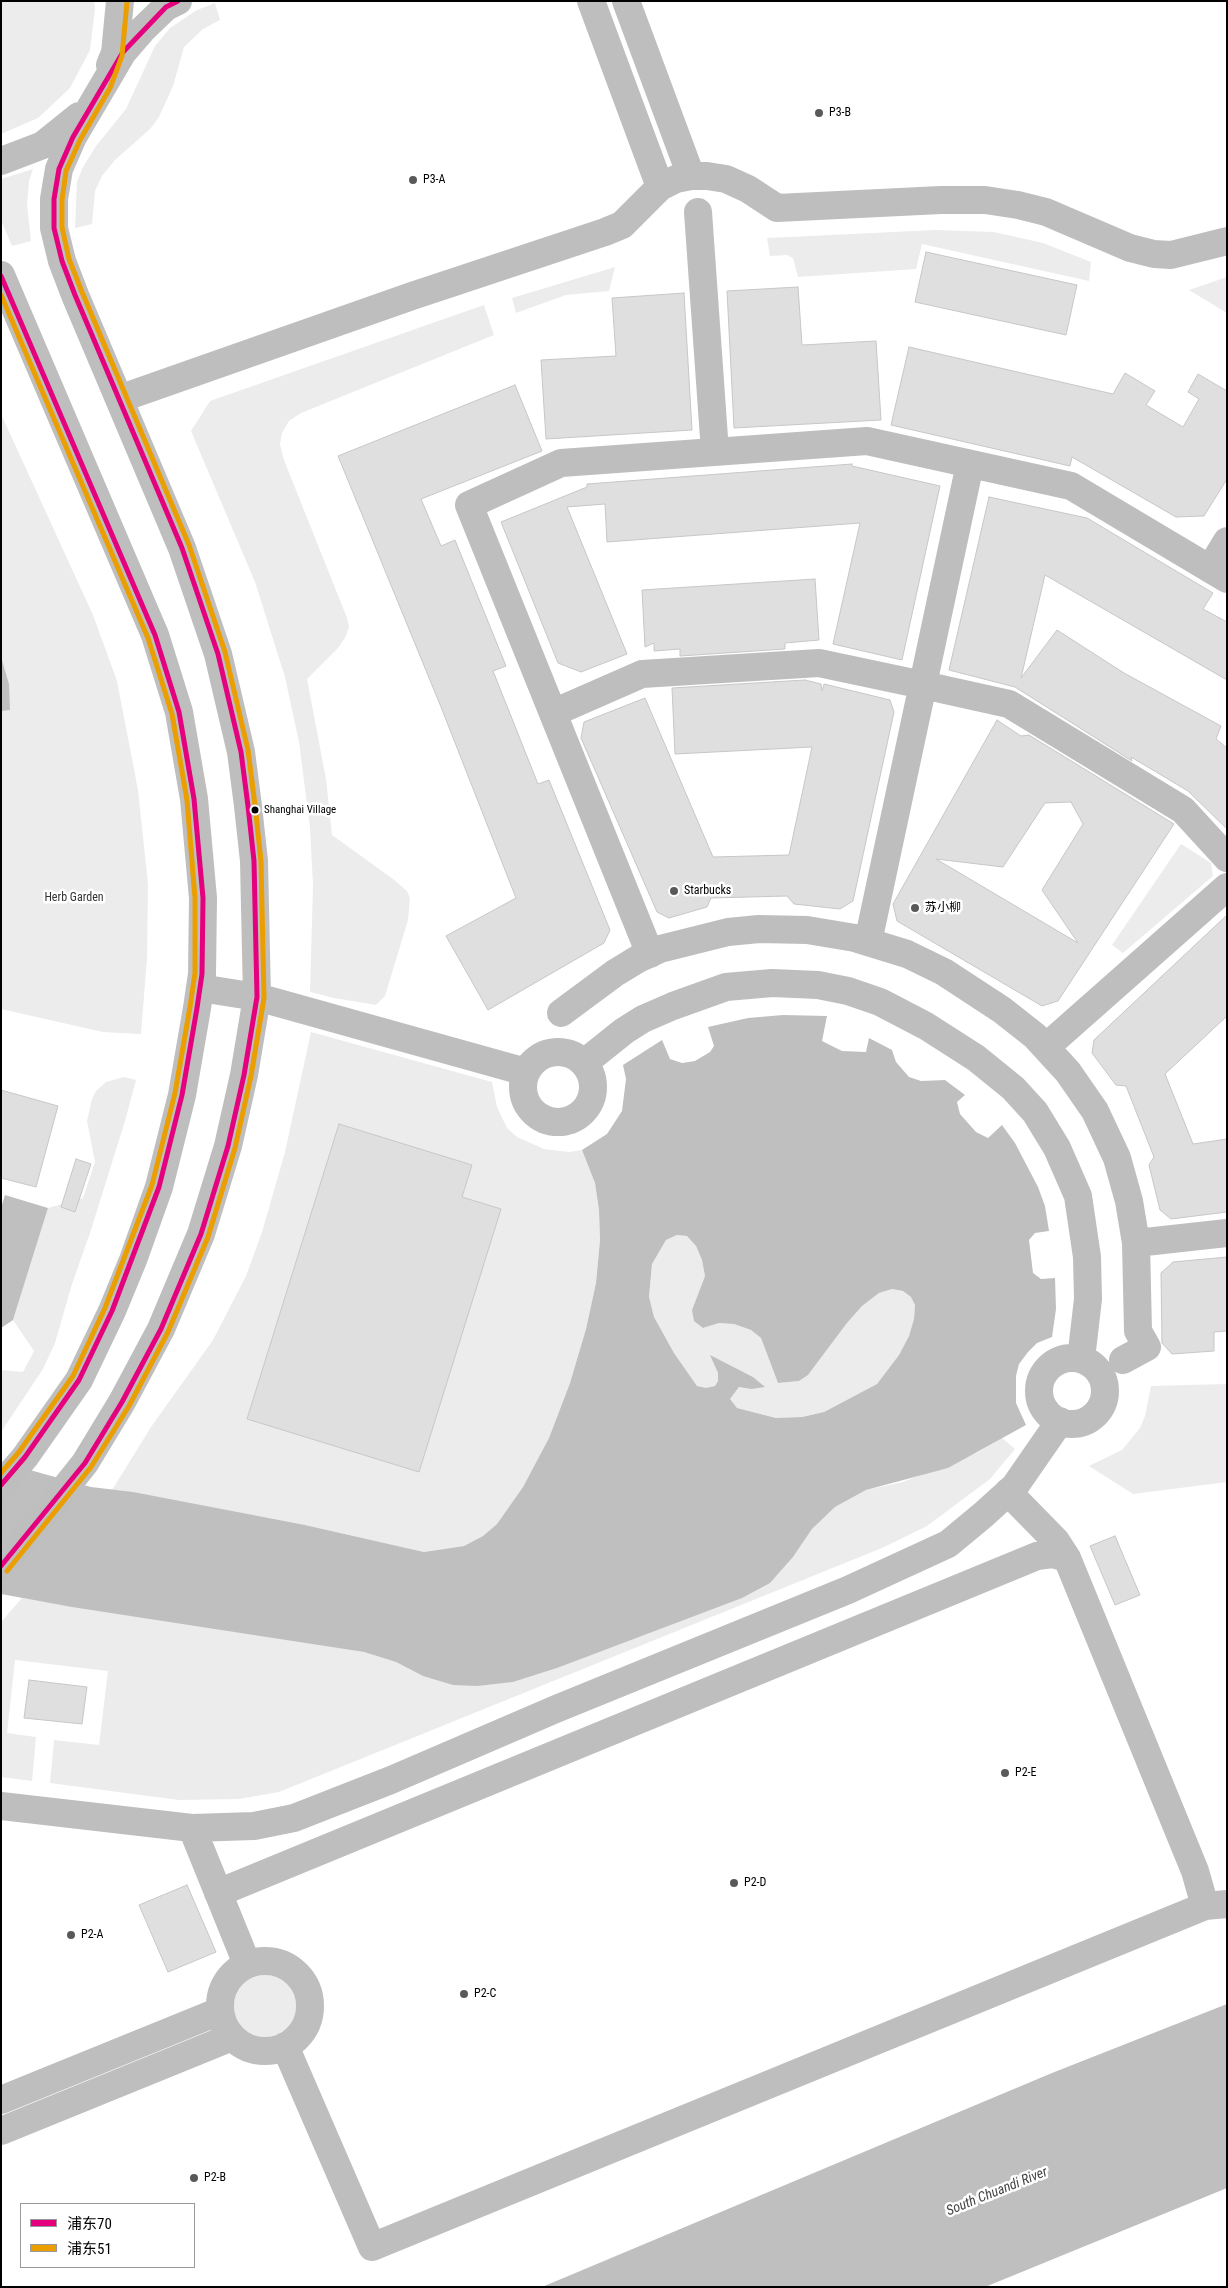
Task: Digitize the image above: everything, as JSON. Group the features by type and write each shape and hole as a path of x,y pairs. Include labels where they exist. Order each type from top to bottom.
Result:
{"street":[{"path":"1,1566 85,1463 122,1402 160,1329 201,1234 228,1146 244,1074 257,997 254,861 241,752 218,654 182,548 75,295 62,261 54,228 54,199 59,169 73,137 103,84 115,54 120,1"},
{"path":"1,161 44,145 84,112 123,52 166,7 178,1"},
{"path":"592,1 660,187"},
{"path":"626,1 690,176"},
{"path":"119,399 422,293 605,232 622,225 660,187 676,179 690,176 726,179 748,189 777,208 941,200 985,200 1018,205 1046,212 1130,248 1154,254 1171,255 1227,240"},
{"path":"698,212 715,452"},
{"path":"1,275 154,635 179,712 194,799 203,898 200,988 182,1095 159,1188 134,1260 112,1311 78,1380 25,1457 1,1485"},
{"path":"650,954 469,505 561,463 867,441 1071,486 1219,574 1227,541"},
{"path":"868,942 970,464"},
{"path":"553,712 642,674 820,663 923,684 1009,704 1183,810 1227,858"},
{"path":"1046,1047 1227,886"},
{"path":"561,1013 615,973 650,954 728,932 759,929 807,930 868,942 907,954 944,972 1002,1010 1046,1047 1068,1072 1095,1111 1117,1158 1129,1201 1136,1243 1138,1331 1148,1347 1123,1360"},
{"path":"584,1063 624,1031 643,1019 673,1006 726,988 744,986 772,983 809,984 848,991 880,1002 926,1026 976,1058 1013,1088 1035,1112 1057,1148 1078,1196 1088,1257 1088,1299 1081,1359"},
{"path":"200,988 257,997 526,1072"},
{"path":"552,1052 569,1054 584,1063 592,1078 592,1096 588,1106 579,1115 557,1122 546,1119 529,1105 524,1095 523,1084 526,1072 532,1063 541,1056 552,1052"},
{"path":"1136,1243 1227,1233"},
{"path":"1081,1359 1090,1363 1098,1370 1105,1390 1104,1401 1091,1418 1070,1423 1060,1421 1050,1416 1042,1402 1039,1386 1043,1375 1050,1366 1059,1360 1081,1359"},
{"path":"1,1806 192,1828 254,1826 294,1818 391,1780 556,1709 763,1626 948,1544 984,1515 1015,1486 1060,1421"},
{"path":"285,2046 372,2247 1216,1905 1195,1871 1067,1558 1056,1541 1008,1492"},
{"path":"218,1893 1037,1556 1052,1554 1067,1558"},
{"path":"192,1828 247,1964"},
{"path":"262,1960 277,1962 291,1969 302,1980 308,1994 310,2009 306,2024 298,2036 285,2046 272,2050 257,2050 243,2046 232,2037 224,2025 220,2011 220,1996 225,1983 234,1972 247,1964 262,1960"},
{"path":"1,2100 220,2011"},
{"path":"1,2131 232,2037"}],"green space":[{"path":"1,1 94,1 95,8 90,50 70,88 38,118 1,134"},
{"path":"215,3 220,20 203,29 184,47 173,86 159,117 150,129 115,160 102,176 95,191 92,224 75,228 77,182 83,167 96,146 126,109 155,46 170,28 197,10"},
{"path":"33,169 29,181 27,205 31,241 12,246 1,220 1,179"},
{"path":"936,230 994,232 1043,243 1091,262 1089,281 922,244 916,269 798,277 793,258 787,255 770,256 767,238"},
{"path":"615,267 609,291 566,295 516,313 512,298"},
{"path":"1227,277 1227,313 1189,290"},
{"path":"484,305 494,335 301,413 289,421 282,433 280,444 284,460 349,627 345,638 338,648 307,679 326,779 332,835 393,879 407,891 410,898 408,920 385,996 376,1005 334,998 310,992 313,885 310,828 299,742 285,677 255,582 191,431 210,401"},
{"name":"Herb Garden","path":"1,414 93,615 117,681 138,790 148,884 147,958 141,1034 103,1032 1,1009"},
{"path":"1181,844 1211,863 1213,876 1123,953 1112,945"},
{"path":"311,1032 492,1082 497,1107 507,1128 517,1137 544,1149 569,1152 582,1150 595,1183 599,1210 600,1240 596,1283 586,1329 570,1383 549,1438 523,1487 497,1524 483,1536 464,1546 424,1552 305,1525 112,1490 151,1427 213,1340 246,1276 262,1232 285,1152","holes":["339,1124 472,1165 462,1197 501,1209 419,1472 247,1419"]},
{"path":"124,1077 136,1080 125,1121 72,1284 55,1343 43,1369 1,1432 1,1370 23,1372 34,1351 13,1320 48,1208 83,1198 95,1162 87,1121 92,1099 96,1091 106,1082"},
{"path":"677,1235 687,1236 696,1246 702,1260 705,1276 692,1310 703,1328 719,1323 734,1324 751,1330 761,1338 778,1383 799,1381 808,1375 847,1323 862,1306 879,1293 892,1289 903,1291 911,1297 915,1305 914,1319 909,1336 899,1355 877,1384 824,1412 802,1417 776,1418 737,1408 730,1399 739,1387 751,1389 753,1377 711,1356 718,1373 718,1381 715,1386 706,1389 697,1386 674,1353 654,1317 649,1297 652,1264 666,1240"},
{"path":"1227,1384 1227,1482 1133,1494 1089,1466 1122,1450 1140,1428 1145,1416 1151,1386"},
{"path":"1002,1438 1015,1449 990,1479 927,1526 882,1548 279,1792 239,1799 179,1800 50,1783 54,1740 99,1745 108,1671 15,1660 7,1733 36,1737 32,1781 1,1777 1,1622 22,1598 364,1652 396,1662 423,1676 478,1686 513,1682 557,1668 770,1583 793,1557 812,1529 835,1507 866,1490 903,1482 978,1452"},
{"path":"259,1975 271,1975 287,1984 294,1994 296,2006 294,2018 287,2028 271,2037 259,2037 248,2032 239,2023 234,2012 234,2000 239,1989 248,1980"}],"water":[{"path":"1,657 9,684 10,710 1,711"},
{"path":"783,1015 827,1016 822,1041 842,1051 866,1052 869,1038 892,1050 896,1062 909,1077 921,1081 945,1080 965,1095 957,1102 960,1114 976,1132 988,1138 1002,1125 1015,1143 1038,1187 1045,1206 1049,1231 1035,1233 1029,1240 1033,1273 1041,1279 1055,1278 1056,1309 1052,1337 1037,1343 1028,1352 1019,1364 1016,1376 1016,1403 1026,1425 948,1468 866,1490 835,1507 812,1529 793,1557 770,1583 742,1598 557,1668 513,1682 478,1686 453,1685 423,1676 396,1662 364,1652 72,1607 1,1594 1,1462 91,1487 133,1492 305,1525 424,1552 464,1546 483,1536 497,1524 523,1487 549,1438 570,1383 586,1329 596,1283 600,1240 599,1210 595,1183 582,1150 607,1134 622,1111 626,1079 623,1065 662,1040 670,1059 682,1063 695,1061 710,1052 714,1046 708,1027 748,1018","holes":["677,1235 687,1236 696,1246 702,1260 705,1276 692,1310 694,1321 703,1328 719,1323 734,1324 751,1330 761,1338 778,1383 799,1381 808,1375 847,1323 862,1306 879,1293 892,1289 903,1291 911,1297 915,1305 914,1319 909,1336 899,1355 877,1384 824,1412 802,1417 776,1418 737,1408 730,1399 739,1387 751,1389 765,1387 753,1377 710,1355 718,1373 718,1381 715,1386 706,1388 697,1386 674,1353 654,1317 649,1297 652,1264 666,1240"]},
{"path":"5,1195 48,1208 13,1320 1,1328 1,1208"},
{"name":"South Chuandi River","path":"1227,2004 1227,2188 985,2287 542,2287 1052,2073"}],"building":[{"path":"926,252 1077,285 1066,335 915,302"},
{"path":"798,287 802,345 876,341 881,420 734,428 727,291"},
{"path":"684,293 692,430 546,439 541,360 616,356 612,298"},
{"path":"909,347 1113,394 1125,373 1155,391 1146,405 1183,427 1199,399 1188,392 1198,374 1227,391 1227,479 1204,516 1176,517 1072,457 1070,466 891,425"},
{"path":"515,385 542,451 421,499 441,546 455,540 506,666 493,671 538,784 549,780 610,930 604,943 488,1010 446,936 516,898 441,707 338,456"},
{"path":"852,464 852,466 940,486 902,660 833,644 860,523 607,542 605,504 567,507 627,654 581,672 558,663 501,522 587,487 587,484"},
{"path":"989,497 1087,518 1213,593 1203,609 1227,622 1227,680 1045,575 1021,678 1057,630 1124,673 1221,726 1216,739 1227,748 1227,829 1188,791 1131,757 1132,761 1015,687 949,670"},
{"path":"815,579 819,640 785,643 785,649 680,656 680,649 654,651 654,643 645,647 642,590"},
{"path":"805,680 821,684 822,691 824,684 890,700 894,712 853,901 840,909 794,904 787,896 711,898 707,907 669,918 657,912 581,738 584,722 645,698 713,857 789,855 812,747 675,754 672,688"},
{"path":"997,720 1021,736 1029,735 1174,824 1058,1001 1042,1006 897,921 893,904","holes":["1071,802 1083,824 1042,890 1078,943 936,859 1003,867 1045,803"]},
{"path":"1227,915 1227,1016 1165,1074 1193,1144 1227,1139 1227,1212 1171,1219 1160,1210 1149,1165 1154,1157 1126,1086 1116,1085 1092,1053 1094,1040"},
{"path":"1,1090 58,1106 36,1187 1,1178"},
{"path":"339,1124 472,1165 462,1197 501,1209 419,1472 247,1419"},
{"path":"76,1159 91,1164 75,1212 61,1207"},
{"path":"1227,1257 1227,1331 1214,1332 1214,1351 1172,1354 1162,1343 1161,1273 1173,1262"},
{"path":"1115,1536 1140,1595 1115,1605 1090,1546"},
{"path":"29,1680 87,1687 82,1724 24,1718"},
{"path":"187,1885 216,1952 168,1972 139,1905"}],"transit line":[{"name":"浦东70","path":"1,1566 85,1463 122,1402 161,1329 201,1234 228,1146 244,1075 257,997 254,861 248,806 241,752 218,654 182,548 75,295 62,261 54,228 54,199 59,169 73,137 123,52 166,7 178,1"},
{"name":"浦东51","path":"7,1571 91,1467 129,1406 168,1332 208,1237 235,1148 251,1076 264,998 261,861 255,805 248,750 225,652 189,545 69,259 62,227 62,200 66,171 80,140 110,88 122,56 127,2"},
{"name":"浦东70","path":"1,276 155,635 179,712 194,799 203,898 202,974 197,1008 182,1095 159,1187 112,1311 79,1380 25,1457 1,1485"},
{"name":"浦东51","path":"1,295 148,638 172,714 187,800 195,898 195,973 190,1007 175,1093 152,1185 105,1308 73,1376 19,1452 1,1473"}],"place":[{"name":"P3-B","path":"819,113"},
{"name":"P3-A","path":"413,180"},
{"name":"Shanghai Village","path":"255,810"},
{"name":"Starbucks","path":"674,891"},
{"name":"苏小柳","path":"915,908"},
{"name":"P2-E","path":"1005,1773"},
{"name":"P2-D","path":"734,1883"},
{"name":"P2-A","path":"71,1935"},
{"name":"P2-C","path":"464,1994"},
{"name":"P2-B","path":"194,2178"}]}
